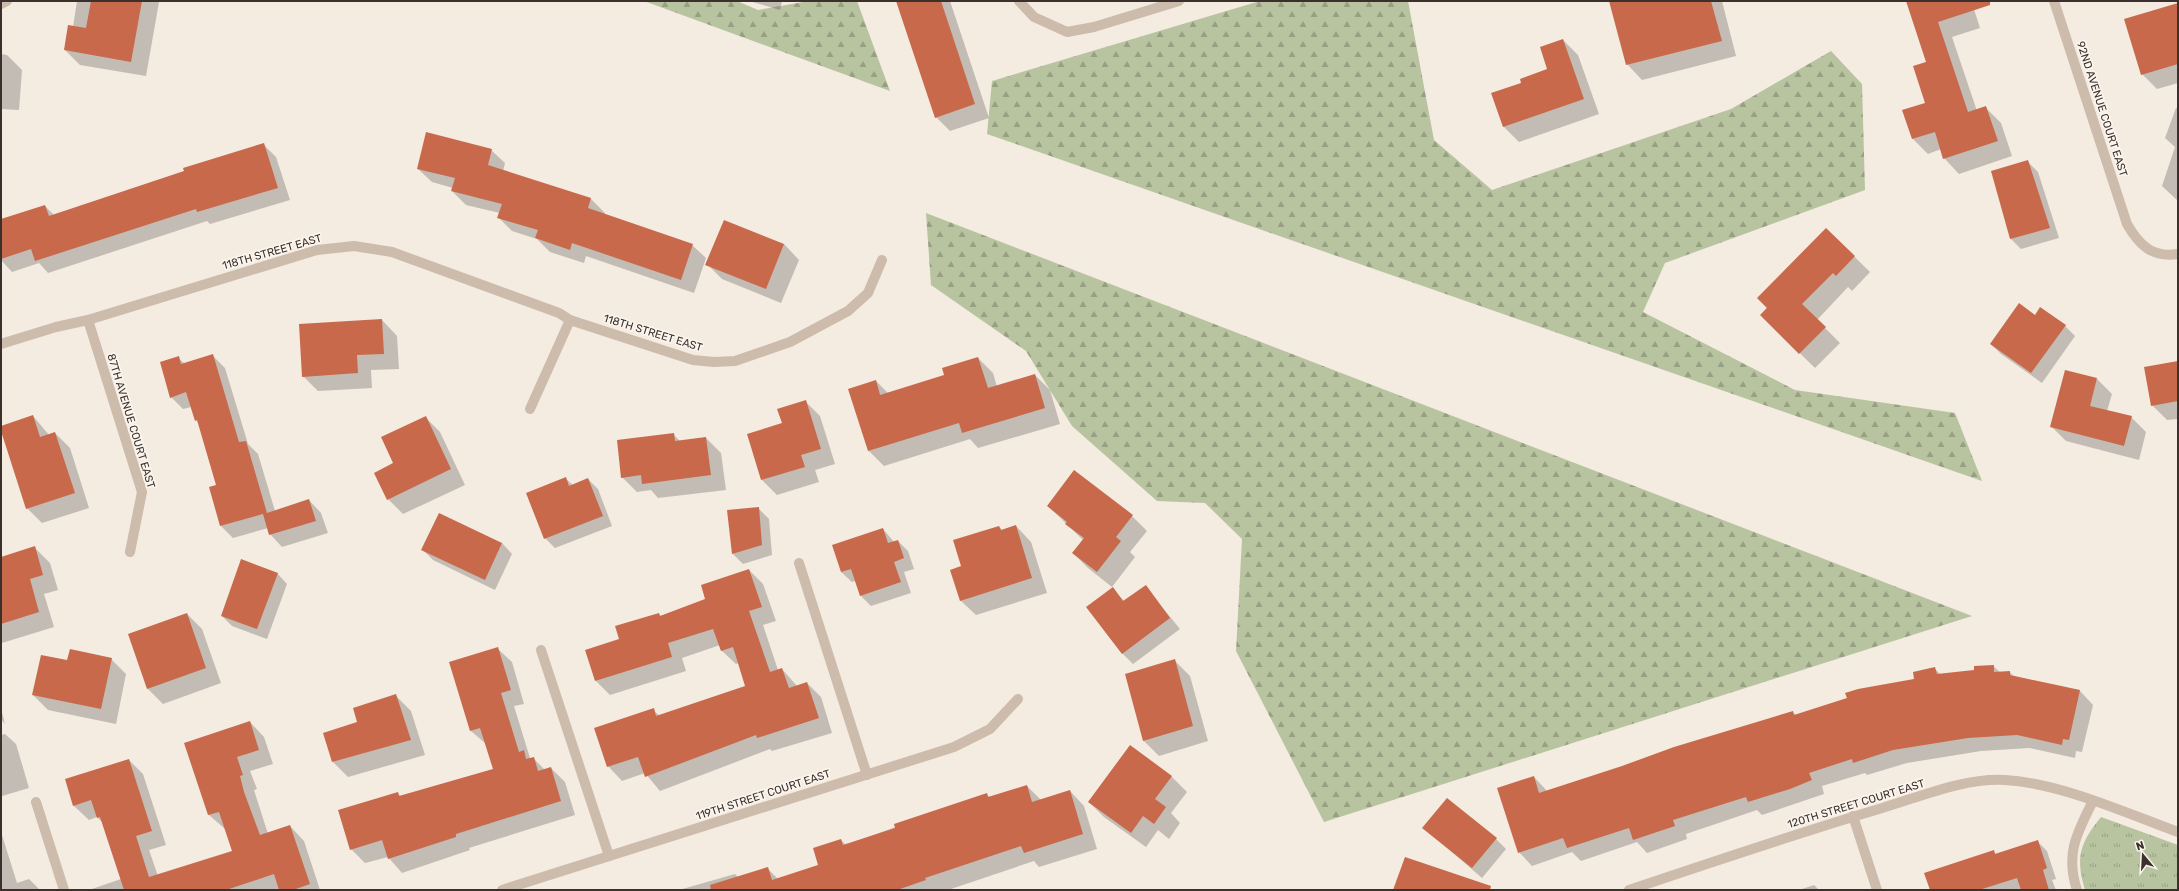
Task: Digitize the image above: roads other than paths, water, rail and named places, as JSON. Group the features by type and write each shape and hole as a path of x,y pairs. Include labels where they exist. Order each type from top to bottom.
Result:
{"street":[{"path":"1,4 6,1"},
{"path":"1019,1 1034,17 1067,32 1094,26 1179,1"},
{"name":"92ND AVENUE COURT EAST","path":"2054,1 2127,224 2136,241 2152,251 2163,257 2178,254"},
{"name":"118TH STREET EAST","path":"1,344 56,327 88,320 317,250 354,246 392,252 559,314 570,320 693,360 714,362 735,361 790,342 848,311 868,293 882,260"},
{"name":"87TH AVENUE COURT EAST","path":"88,320 142,492 130,552"},
{"path":"530,409 570,320"},
{"path":"799,563 867,774"},
{"path":"541,650 609,856"},
{"name":"119TH STREET COURT EAST","path":"502,890 954,747 990,729 1018,699"},
{"name":"120TH STREET COURT EAST","path":"1629,890 1853,816 1964,783 1998,781 2042,786 2093,801"},
{"path":"2077,890 2072,874 2071,856 2078,831 2093,801 2178,832"},
{"path":"36,802 64,890"},
{"path":"1853,816 1877,890"}]}
